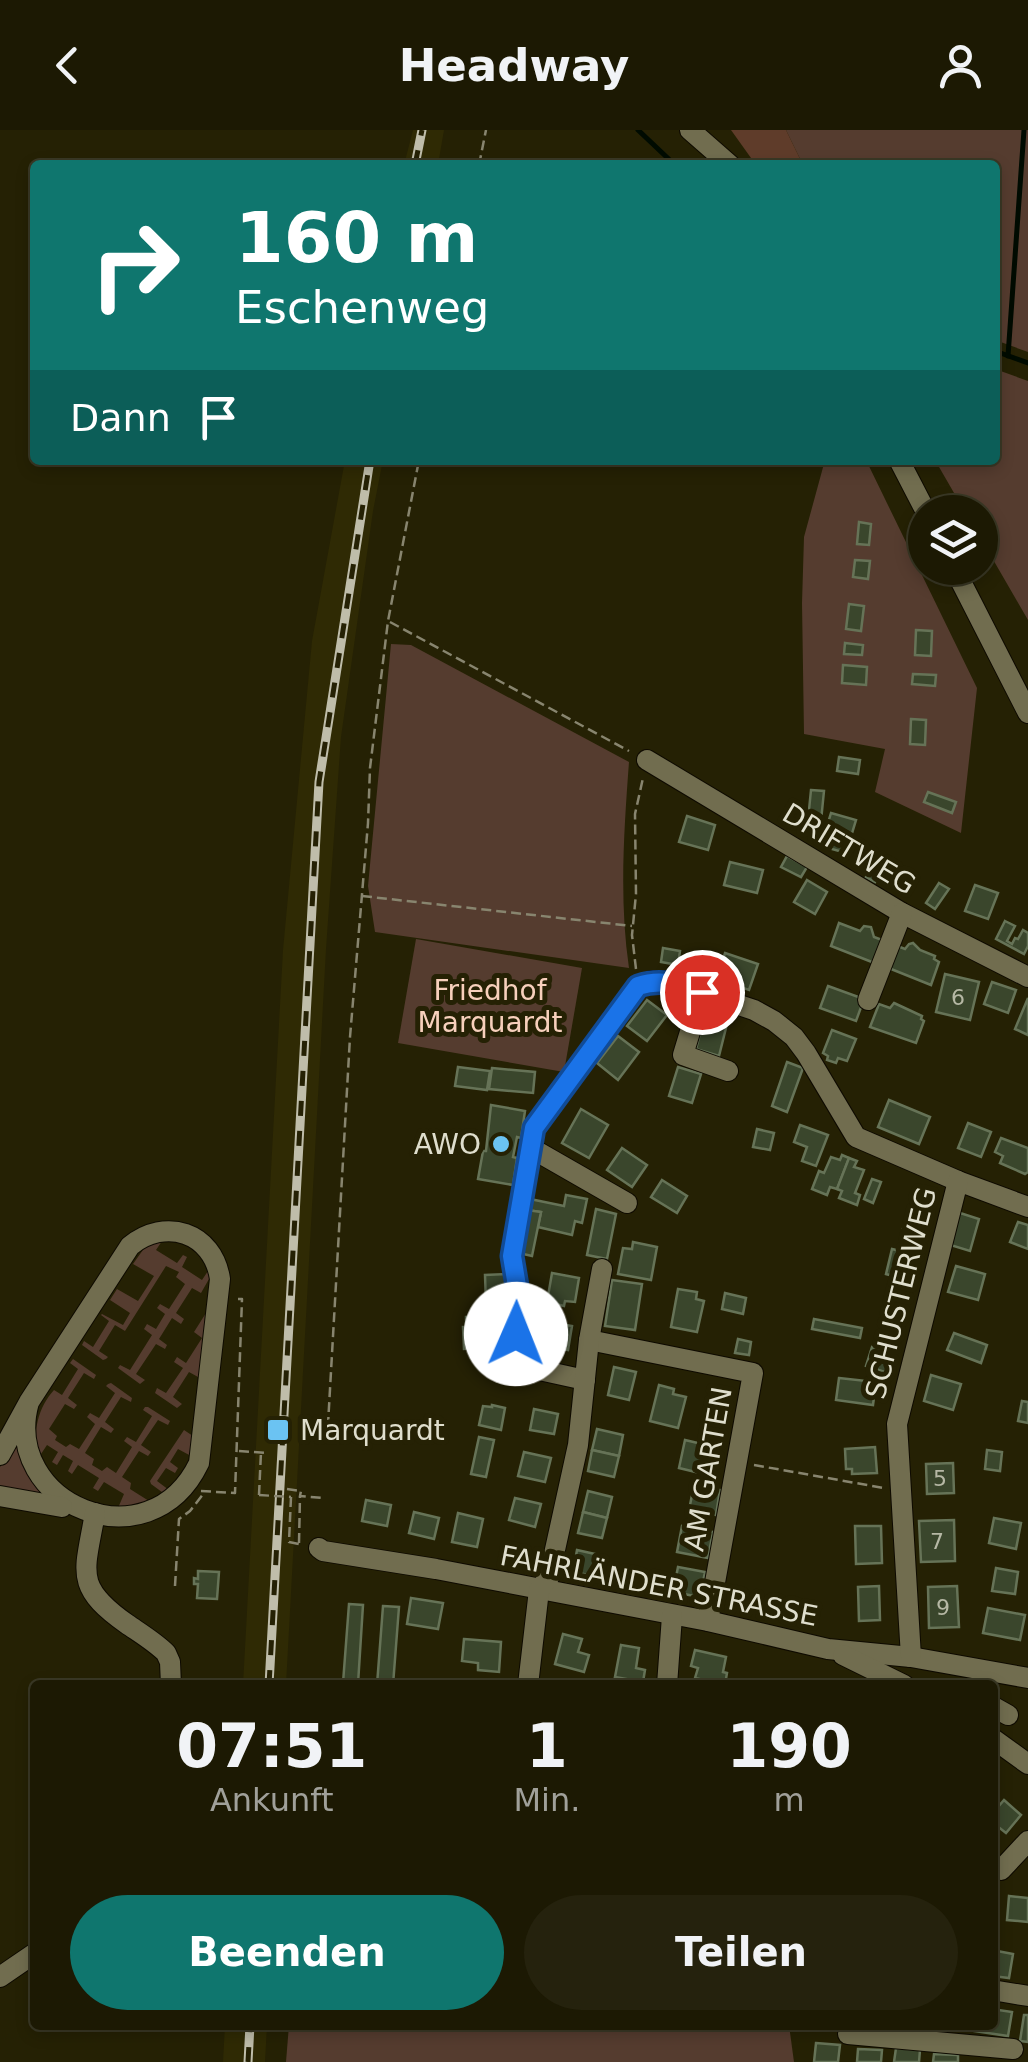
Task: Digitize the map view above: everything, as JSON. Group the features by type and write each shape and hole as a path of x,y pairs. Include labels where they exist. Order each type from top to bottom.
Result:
{"street":[{"path":"690,130 723,158"},
{"path":"721,130 723,158"},
{"path":"902,465 917,495"},
{"path":"963,585 1028,714"},
{"name":"DRIFTWEG","path":"646,760 902,913 1028,977"},
{"path":"868,1000 902,913"},
{"path":"585,1380 512,1364 520,1304 512,1256 534,1128 638,986 667,981 754,1010 774,1021 806,1053 856,1137 1028,1207"},
{"path":"702,992 684,1056 728,1071"},
{"path":"531,1148 628,1203"},
{"name":"SCHUSTERWEG","path":"911,1658 896,1424 958,1181"},
{"path":"0,1455 29,1402 130,1246 149,1234 172,1231 194,1238 210,1253 220,1279 199,1463 175,1497 153,1510 128,1516 0,1496"},
{"path":"529,1680 539,1590 549,1577 578,1444 589,1340 602,1269"},
{"name":"AM GARTEN","path":"589,1340 753,1373 708,1621"},
{"path":"29,1402 22,1438 32,1473 57,1500 94,1513"},
{"path":"94,1513 86,1562 90,1588 104,1608 166,1653 172,1680"},
{"name":"FAHRLÄNDER STRASSE","path":"309,1546 708,1621 828,1649 911,1658 986,1678 1025,1674"},
{"path":"667,1680 672,1616"},
{"path":"828,1649 893,1680"},
{"path":"998,1742 1028,1764"},
{"path":"1001,1870 1028,1841"},
{"path":"0,1977 30,1956"},
{"path":"998,1991 1028,1996"},
{"path":"848,2034 952,2034 1013,2048"}],"path":[{"path":"480,160 486,130"},
{"path":"327,1442 370,768 388,621 418,465"},
{"path":"388,621 646,760 635,814 633,926 638,986"},
{"path":"362,896 633,926"},
{"path":"197,1491 234,1495 242,1299 238,1299"},
{"path":"230,1363 240,1366"},
{"path":"237,1451 268,1453"},
{"path":"261,1452 259,1495 291,1497 290,1532"},
{"path":"738,1462 900,1490"},
{"path":"288,1489 300,1491 309,1546"},
{"path":"175,1586 179,1519 205,1492"},
{"path":"300,1496 323,1498"}],"shaded area":[{"path":"413,130 444,130 439,160 405,160"},
{"path":"731,130 786,130 801,160 752,160"},
{"path":"344,465 382,465 341,737 286,1680 243,1680 283,950 312,641"},
{"path":"225,2030 267,2030 265,2062 223,2062"}],"green space":[{"path":"786,130 1028,130 1028,352 1000,342 1000,160 801,160"},
{"path":"1000,371 1028,381 1028,620 998,568 998,495 955,495 938,465 1000,465"},
{"path":"824,465 868,465 908,546 908,585 927,585 977,688 961,833 875,792 885,749 804,734 804,537"},
{"path":"391,644 411,645 629,762 623,891 629,968 375,932 368,886"},
{"name":"Friedhof Marquardt","path":"416,939 582,968 564,1072 398,1043"},
{"path":"162,1241 156,1250 177,1263 183,1255 187,1257 182,1267 202,1280 208,1271 213,1272 201,1293 192,1288 176,1313 184,1319 181,1324 172,1318 159,1339 167,1345 165,1349 156,1344 136,1374 145,1380 140,1384 118,1368 120,1365 130,1370 152,1335 144,1329 147,1324 156,1329 165,1314 157,1308 160,1304 169,1309 185,1284 176,1277 179,1272 166,1266 125,1331 115,1325 99,1351 106,1359 82,1345 84,1341 93,1347 109,1321 102,1314 123,1325 130,1313 110,1300 117,1289 138,1301 154,1276 133,1264 145,1247"},
{"path":"206,1313 203,1370 198,1377 189,1372 173,1397 182,1404 177,1408 155,1393 157,1388 166,1393 183,1368 174,1362 177,1357 186,1363 202,1338 194,1332"},
{"path":"73,1359 96,1375 94,1379 84,1373 68,1398 77,1405 74,1409 65,1404 49,1429 57,1436 55,1440 79,1449 95,1424 87,1417 90,1413 99,1418 115,1393 108,1384 132,1398 131,1402 121,1397 105,1422 114,1429 111,1433 101,1427 85,1453 94,1459 92,1465 116,1473 132,1447 124,1441 127,1437 136,1442 152,1416 143,1410 145,1407 170,1421 168,1425 158,1420 141,1445 151,1452 148,1456 139,1451 122,1477 131,1483 130,1489 149,1501 118,1508 124,1494 104,1482 98,1491 93,1488 99,1478 78,1465 72,1474 68,1471 73,1461 63,1455 57,1465 52,1462 58,1452 47,1445 41,1454 36,1438 40,1412 54,1390 62,1395 78,1369 70,1363"},
{"path":"184,1430 193,1436 191,1456 178,1449 170,1462 178,1468 175,1473 166,1468 157,1481 169,1490 166,1495 150,1481"},
{"path":"18,1443 41,1494 0,1487 0,1467"},
{"path":"289,2030 790,2030 794,2062 286,2062"}],"building":[{"path":"859,522 871,524 869,545 857,544"},
{"path":"855,560 870,561 868,579 853,577"},
{"path":"849,604 864,606 861,631 846,629"},
{"path":"916,630 932,631 931,656 915,655"},
{"path":"845,643 863,645 862,655 844,654"},
{"path":"843,665 867,667 866,685 842,683"},
{"path":"913,674 936,675 935,686 912,684"},
{"path":"911,719 926,720 925,745 910,744"},
{"path":"839,757 860,760 858,774 837,771"},
{"path":"811,790 824,791 821,821 808,820"},
{"path":"928,792 956,802 952,813 924,802"},
{"path":"831,813 856,820 846,853 821,846"},
{"path":"687,816 715,825 708,850 679,842"},
{"path":"866,853 886,863 875,882 866,877 869,870 859,865"},
{"path":"787,856 807,867 801,877 781,867"},
{"path":"730,862 763,870 757,893 724,885"},
{"path":"807,880 827,892 815,914 794,902"},
{"path":"939,883 949,889 935,909 926,903"},
{"path":"975,885 998,893 988,919 965,911"},
{"path":"1005,921 1015,926 1007,941 1012,944 1023,930 1028,933 1024,954 996,939"},
{"path":"839,923 860,931 864,926 871,927 874,937 885,941 877,964 831,946"},
{"path":"913,943 939,962 931,985 886,967 895,945 905,949"},
{"path":"663,948 680,951 678,965 661,962"},
{"path":"725,953 758,964 749,990 717,979"},
{"path":"945,974 979,982 970,1020 936,1012"},
{"path":"992,982 1016,990 1008,1013 984,1004"},
{"path":"828,986 864,999 856,1021 820,1008"},
{"path":"1028,998 1028,1035 1015,1029"},
{"path":"647,1000 667,1015 647,1041 627,1026"},
{"path":"894,1003 922,1016 924,1021 916,1043 870,1027 879,1004 890,1008"},
{"path":"704,1018 727,1024 719,1056 696,1049"},
{"path":"832,1030 856,1039 847,1061 827,1060 823,1053"},
{"path":"618,1036 639,1052 618,1080 597,1063"},
{"path":"787,1062 803,1068 787,1112 772,1106"},
{"path":"458,1067 490,1071 487,1090 455,1086"},
{"path":"678,1067 701,1074 692,1103 669,1096"},
{"path":"492,1068 535,1072 533,1093 489,1089"},
{"path":"889,1100 930,1117 919,1144 878,1127"},
{"name":"AWO","path":"491,1105 525,1111 513,1157 517,1158 513,1185 478,1179 486,1151"},
{"path":"581,1109 608,1125 589,1158 562,1143"},
{"path":"968,1123 991,1132 981,1157 958,1148"},
{"path":"800,1125 828,1135 816,1166 802,1161 807,1147 794,1142"},
{"path":"757,1129 774,1133 770,1150 753,1147"},
{"path":"1001,1138 1028,1148 1028,1172 1000,1163 1003,1156 995,1152"},
{"path":"622,1148 647,1165 632,1187 607,1170"},
{"path":"842,1155 849,1158 837,1189 830,1187 827,1195 812,1189 819,1171 824,1173 831,1157 840,1160"},
{"path":"849,1158 857,1161 854,1167 864,1170 855,1193 860,1195 857,1205 839,1198 842,1191 837,1189"},
{"path":"872,1179 881,1182 873,1203 864,1199"},
{"path":"662,1180 687,1196 677,1213 651,1197"},
{"path":"566,1195 587,1199 582,1223 575,1221 572,1235 538,1227 541,1212 527,1210 530,1199 564,1206"},
{"path":"909,1206 930,1212 924,1233 903,1228"},
{"path":"596,1209 616,1214 607,1259 587,1255"},
{"path":"527,1210 541,1212 532,1256 519,1253"},
{"path":"957,1212 979,1219 970,1251 947,1244"},
{"path":"1018,1222 1028,1225 1028,1249 1010,1242"},
{"path":"633,1242 657,1247 651,1280 618,1274 623,1248 632,1249"},
{"path":"892,1249 918,1255 911,1281 886,1274"},
{"path":"956,1266 985,1274 978,1300 948,1292"},
{"path":"552,1273 579,1278 575,1302 565,1301 564,1306 547,1302"},
{"path":"507,1274 508,1303 486,1304 485,1275"},
{"path":"612,1280 642,1284 635,1330 605,1326"},
{"path":"678,1289 697,1292 696,1299 704,1301 697,1332 671,1327"},
{"path":"725,1293 746,1298 743,1314 722,1309"},
{"path":"526,1304 539,1307 534,1331 521,1328"},
{"path":"495,1316 496,1342 464,1349 466,1317"},
{"path":"814,1319 862,1328 860,1338 812,1329"},
{"path":"543,1321 572,1326 568,1350 539,1345"},
{"path":"954,1333 987,1345 981,1363 947,1350"},
{"path":"738,1339 751,1342 749,1355 735,1353"},
{"path":"872,1347 894,1354 888,1373 866,1366"},
{"path":"614,1367 636,1372 629,1400 608,1395"},
{"path":"931,1375 961,1384 953,1410 924,1401"},
{"path":"839,1378 876,1382 873,1405 836,1400"},
{"path":"659,1385 686,1397 678,1428 650,1421"},
{"path":"1022,1401 1028,1402 1028,1423 1018,1421"},
{"path":"483,1406 505,1408 501,1430 479,1425"},
{"path":"534,1409 558,1414 554,1434 530,1430"},
{"path":"597,1429 623,1435 619,1456 592,1450"},
{"path":"479,1437 494,1440 486,1477 471,1474"},
{"path":"685,1440 719,1448 712,1476 679,1468"},
{"path":"875,1447 877,1473 852,1474 852,1469 846,1469 845,1449"},
{"path":"592,1450 619,1456 614,1477 588,1471"},
{"path":"987,1450 1002,1452 1000,1471 985,1469"},
{"path":"524,1452 551,1458 545,1482 518,1476"},
{"path":"953,1463 954,1493 927,1494 926,1464"},
{"path":"694,1485 720,1490 716,1515 689,1510"},
{"path":"588,1491 612,1497 607,1518 583,1512"},
{"path":"515,1498 541,1504 535,1527 509,1520"},
{"path":"366,1500 391,1505 387,1526 362,1521"},
{"path":"414,1512 439,1518 434,1539 409,1533"},
{"path":"583,1512 607,1518 602,1538 578,1533"},
{"path":"458,1513 483,1519 477,1547 452,1542"},
{"path":"994,1518 1021,1523 1016,1549 989,1543"},
{"path":"954,1520 955,1561 921,1562 919,1521"},
{"path":"682,1526 713,1532 708,1558 677,1552"},
{"path":"855,1526 881,1526 882,1563 856,1564"},
{"path":"577,1550 604,1556 599,1577 573,1572"},
{"path":"678,1567 705,1572 700,1597 673,1592"},
{"path":"996,1568 1018,1572 1015,1594 992,1591"},
{"path":"198,1571 219,1572 217,1599 197,1598 198,1584 194,1584 194,1578 198,1579"},
{"path":"879,1586 880,1620 859,1621 858,1587"},
{"path":"957,1586 959,1627 929,1628 928,1587"},
{"path":"411,1598 443,1603 438,1629 407,1624"},
{"path":"349,1604 363,1605 358,1680 343,1680"},
{"path":"383,1606 399,1607 393,1680 377,1680"},
{"path":"988,1608 1025,1615 1020,1640 983,1633"},
{"path":"563,1634 582,1639 578,1652 589,1655 584,1672 555,1664"},
{"path":"464,1639 501,1642 499,1672 478,1670 478,1663 462,1661"},
{"path":"621,1645 639,1648 636,1668 645,1670 643,1680 615,1677"},
{"path":"695,1650 726,1657 726,1680 695,1678 698,1668 691,1666"},
{"path":"1004,1800 1021,1815 1006,1833 998,1827 998,1807"},
{"path":"1009,1896 1028,1898 1028,1922 1007,1920"},
{"path":"998,1951 1013,1954 1009,1978 998,1977"},
{"path":"998,2010 1012,2012 1008,2036 974,2031 998,2030"},
{"path":"1024,2015 1028,2015 1028,2042 1020,2041"},
{"path":"816,2043 840,2045 838,2062 814,2062"},
{"path":"896,2048 920,2050 919,2062 894,2062"},
{"path":"858,2049 882,2050 881,2062 857,2062"},
{"path":"934,2054 958,2055 958,2062 933,2062"}],"waterway":[{"path":"638,130 670,160"},
{"path":"1008,356 1024,130"},
{"path":"1000,353 1028,363"}],"railway":[{"path":"416,160 422,130"},
{"path":"269,1680 319,782 369,465"},
{"path":"248,2062 250,2030"}],"place":[{"name":"AWO","path":"501,1144"},
{"name":"Marquardt","path":"278,1430"}],"route":[{"path":"516,1334 520,1304 512,1256 534,1128 638,986 667,981 702,992"}]}
